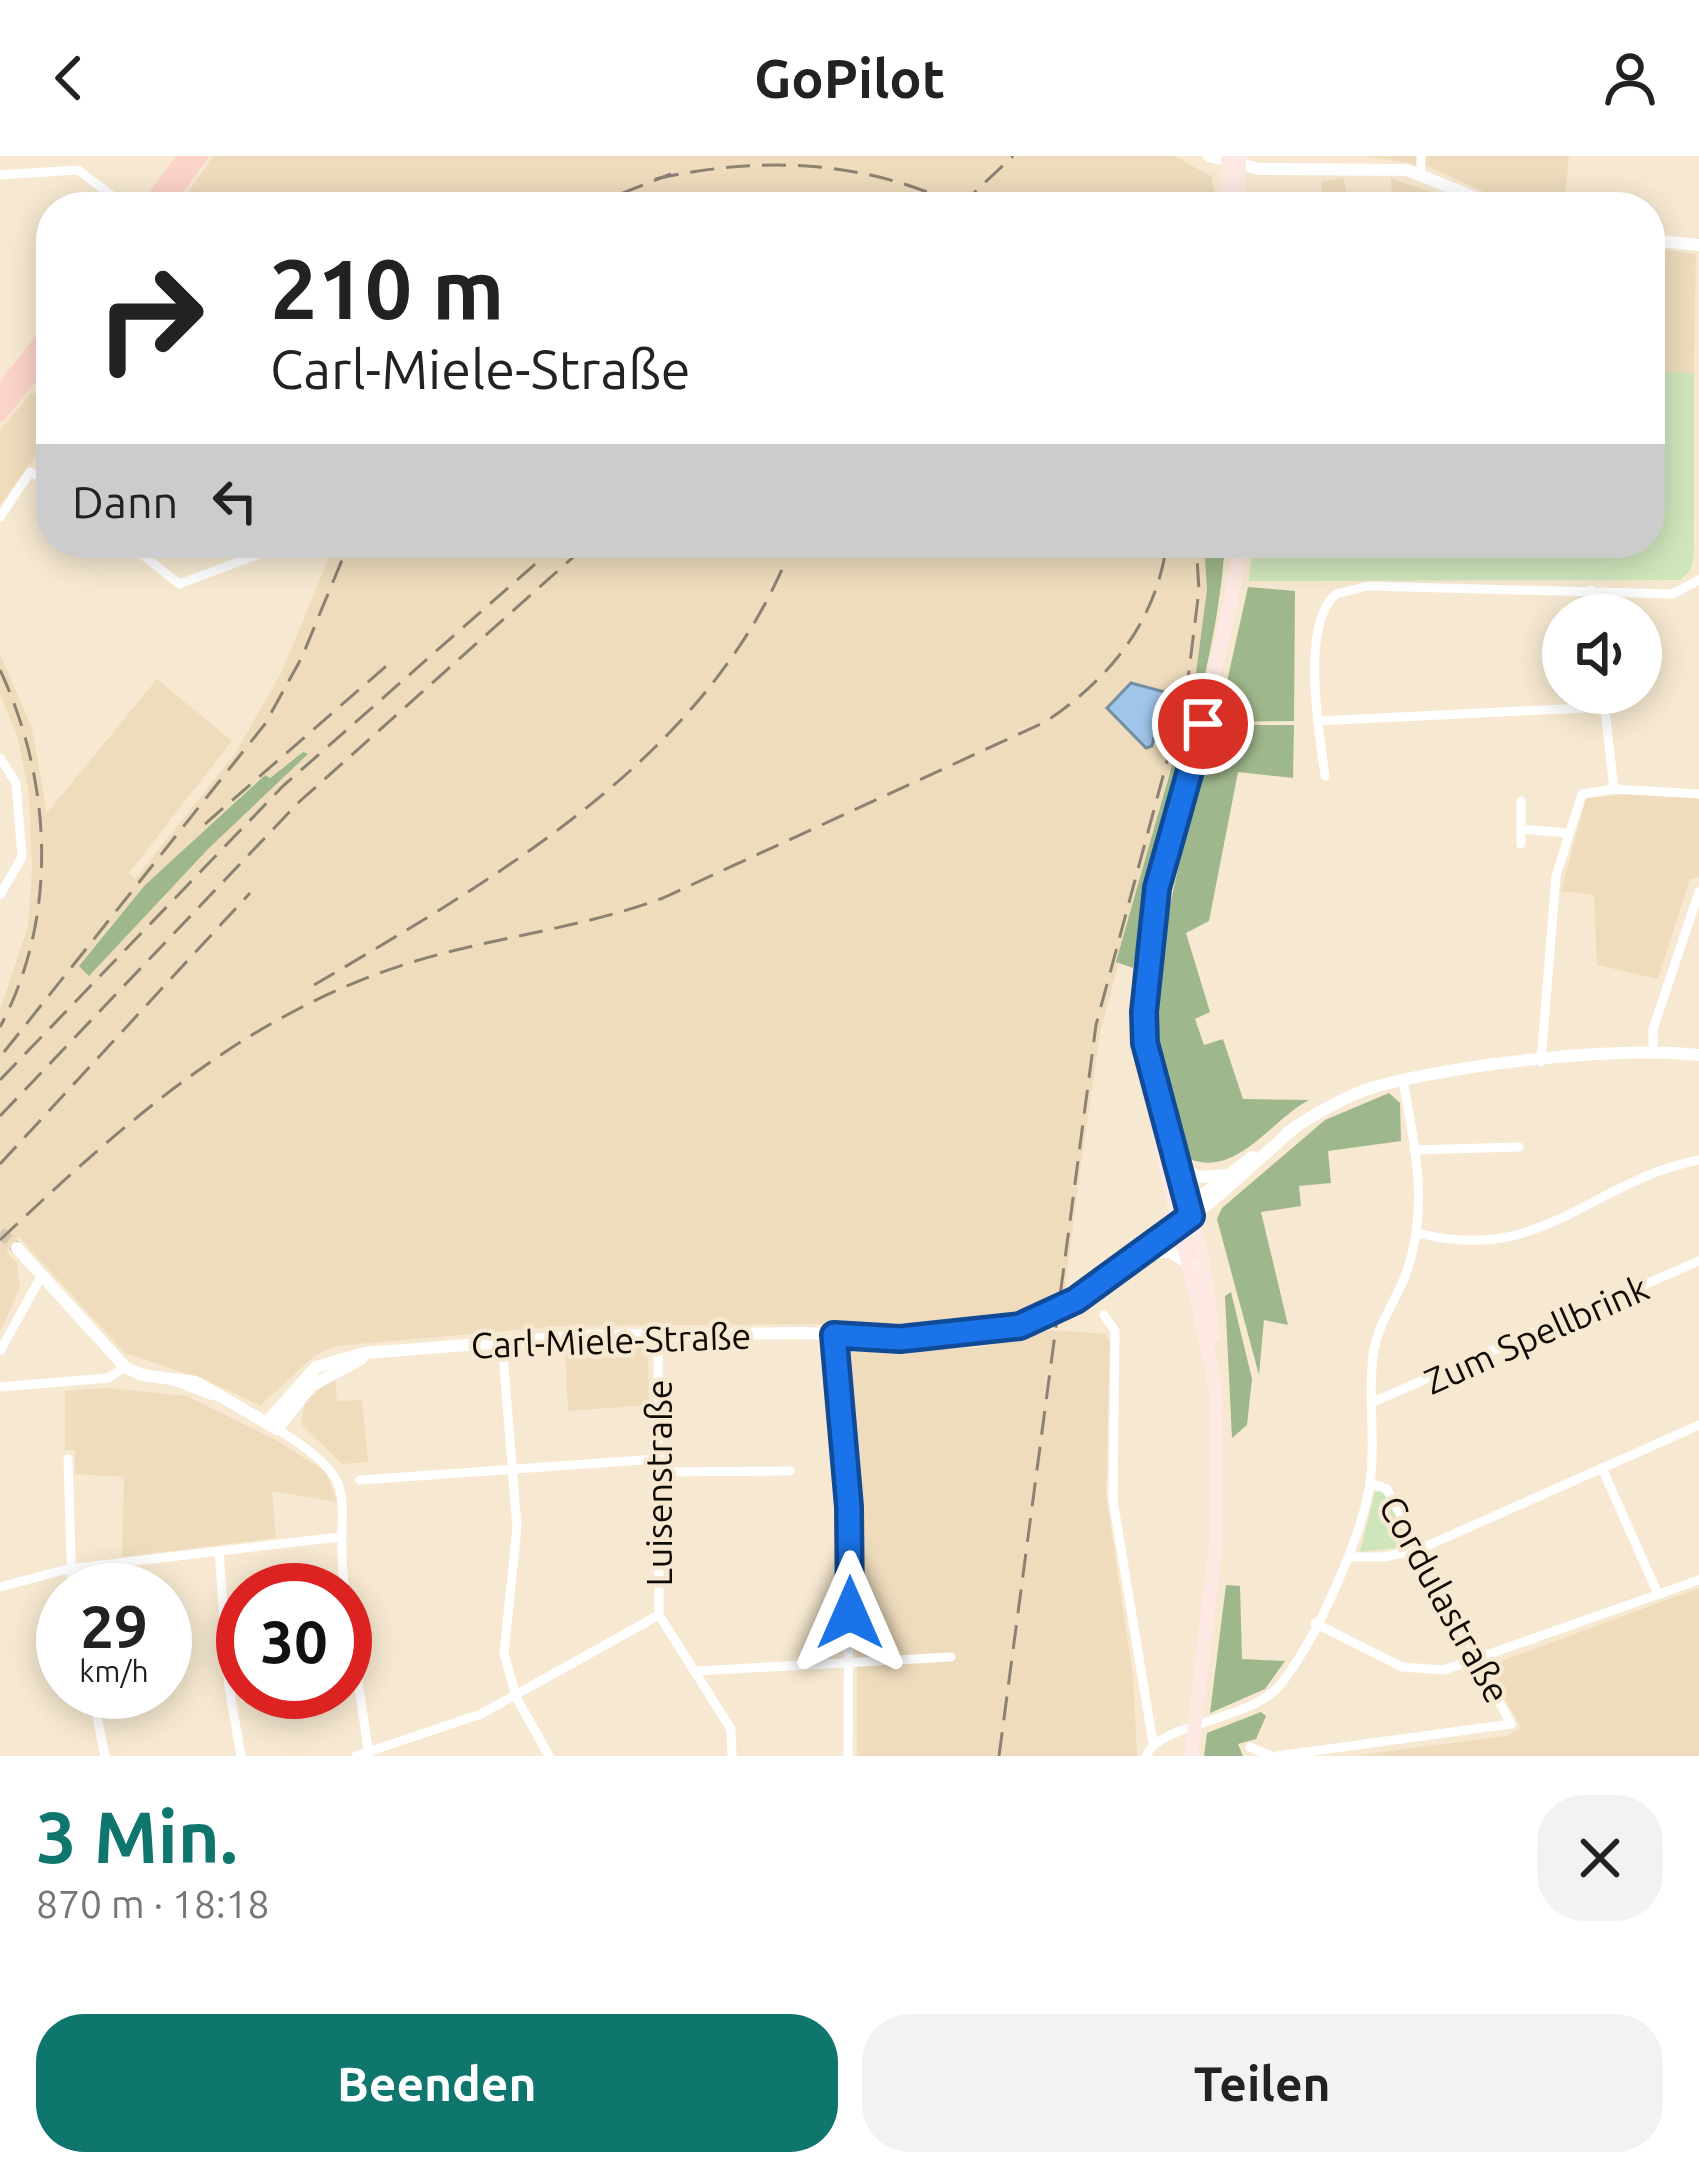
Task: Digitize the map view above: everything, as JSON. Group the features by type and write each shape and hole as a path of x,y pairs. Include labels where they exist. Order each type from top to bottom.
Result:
{"main road":[{"path":"158,192 186,156"},
{"path":"173,192 201,156"},
{"path":"1229,192 1233,160"},
{"path":"1233,160 1236,192"},
{"path":"0,393 6,374 36,343"},
{"path":"0,414 36,370"},
{"path":"1191,1756 1216,1543 1216,1393 1210,1303 1155,1121 1145,1043 1157,888 1216,677 1237,558"},
{"path":"1145,1043 1178,1164 1191,1265 1216,1393"}],"street":[{"path":"1209,156 1288,171 1378,167 1421,174 1463,192"},
{"path":"1421,156 1421,174"},
{"path":"0,175 78,170 107,192"},
{"path":"1665,242 1699,245"},
{"path":"0,517 30,472 36,475"},
{"path":"146,558 178,584 248,558"},
{"path":"1325,776 1318,721 1317,622 1328,600 1344,590 1673,593 1699,580"},
{"path":"1591,590 1591,594"},
{"path":"1318,721 1542,710"},
{"path":"1606,714 1614,789"},
{"path":"0,758 16,783 22,857 0,896"},
{"path":"1541,1061 1556,876 1582,794 1614,789 1699,794"},
{"path":"1521,802 1521,844"},
{"path":"1521,829 1569,833"},
{"path":"1653,1052 1653,1029 1699,893"},
{"name":"Carl-Miele-Straße","path":"271,1426 316,1367 339,1356 658,1334 910,1336 1004,1331 1063,1306 1134,1258 1228,1175 1346,1098 1403,1081 1541,1061 1653,1052 1699,1055"},
{"path":"1146,1756 1153,1743 1252,1707 1280,1684 1349,1557 1370,1483 1373,1351 1418,1233 1414,1150 1403,1081"},
{"name":"Carl-Miele-Straße","path":"1063,1306 1293,1129"},
{"path":"1414,1150 1520,1147"},
{"path":"1418,1233 1443,1240 1511,1240 1699,1160"},
{"path":"1178,1164 1198,1177 1228,1175"},
{"path":"17,1248 125,1366 196,1382 318,1455 340,1479 345,1502 339,1537 342,1563"},
{"path":"1134,1258 1159,1249 1191,1265"},
{"name":"Zum Spellbrink","path":"1373,1402 1384,1402 1699,1262"},
{"path":"0,1351 42,1275"},
{"path":"1104,1315 1115,1331 1113,1500 1153,1743"},
{"name":"Luisenstraße","path":"658,1334 659,1616 731,1729 732,1756"},
{"path":"837,1335 849,1507 848,1756"},
{"path":"502,1342 517,1527 504,1642 516,1697 549,1756"},
{"path":"0,1387 108,1378 125,1366"},
{"path":"1349,1557 1384,1557 1420,1549 1699,1425"},
{"path":"68,1459 68,1563"},
{"path":"360,1480 513,1469 657,1466 790,1471"},
{"path":"1602,1468 1657,1592"},
{"name":"Cordulastraße","path":"1274,1756 1510,1724 1387,1489 1370,1483"},
{"path":"124,1563 339,1537"},
{"path":"219,1551 229,1687 241,1756"},
{"path":"0,1587 36,1578"},
{"path":"1315,1622 1412,1669 1444,1670 1699,1580"},
{"path":"360,1719 364,1755 444,1730 516,1697 659,1616"},
{"path":"696,1671 951,1657"},
{"path":"97,1719 105,1756"},
{"path":"1250,1747 1274,1756"}],"shaded area":[{"path":"213,156 1175,156 1212,177 1214,192 963,190 188,192"},
{"path":"1368,156 1569,156 1565,192 1485,192 1429,167"},
{"path":"1344,178 1346,192 1322,192 1321,181"},
{"path":"1391,178 1431,192 1392,192"},
{"path":"1665,250 1696,254 1694,373 1665,372"},
{"path":"32,392 36,395 36,456 0,505 0,430"},
{"path":"329,558 1205,558 1207,590 1200,656 1100,1033 1078,1185 1068,1184 1078,1188 1065,1288 1010,1316 965,1323 560,1326 336,1346 315,1355 260,1406 206,1380 125,1353 19,1237 6,1251 17,1263 20,1288 0,1332 0,1010 28,926 32,869 29,793 17,735 0,694 0,654 32,728 47,813 157,679 232,741 129,873 135,879 234,755 282,671","holes":["303,752 307,755 79,965 145,885 264,775 269,778"]},
{"path":"1626,794 1699,798 1699,877 1690,879 1658,979 1597,965 1594,895 1561,891 1586,799"},
{"path":"1050,1330 1107,1334 1110,1343 1106,1495 1133,1676 1137,1756 857,1756 857,1507 845,1348 977,1348"},
{"path":"648,1346 649,1405 568,1411 565,1350"},
{"path":"335,1375 337,1401 362,1400 368,1462 342,1464 301,1424 305,1402"},
{"path":"108,1388 187,1396 276,1440 326,1472 337,1502 272,1491 276,1538 122,1557 124,1477 75,1474 75,1450 65,1450 65,1391"},
{"path":"1699,1588 1699,1756 1353,1756 1506,1736 1521,1728 1492,1675 1496,1663"}],"green space":[{"path":"1665,372 1694,373 1694,555 1691,569 1680,580 1249,581 1251,558 1665,558"},
{"path":"1205,558 1223,558 1210,650 1133,968 1116,962 1194,688 1207,590"},
{"path":"1248,587 1295,591 1294,721 1218,722"},
{"path":"1217,725 1294,725 1293,778 1238,772 1209,921 1186,933 1210,1012 1195,1019 1204,1045 1223,1039 1243,1099 1309,1100 1239,1154 1207,1163 1190,1159 1170,1106 1159,997 1174,887"},
{"path":"303,752 308,754 208,849 89,976 79,966 145,885 265,775 270,778"},
{"path":"1389,1093 1400,1103 1401,1141 1328,1151 1331,1183 1299,1186 1301,1206 1261,1212 1288,1325 1264,1320 1259,1375 1217,1219 1222,1208 1325,1120"},
{"path":"1231,1292 1252,1379 1247,1425 1232,1438 1225,1296"},
{"path":"1382,1491 1412,1546 1360,1552 1375,1492"},
{"path":"1226,1585 1240,1586 1242,1659 1285,1661 1265,1689 1210,1713"},
{"path":"1261,1712 1266,1716 1256,1739 1238,1744 1243,1756 1204,1756 1207,1733"}],"water":[{"path":"1131,683 1165,692 1152,746 1146,748 1107,708"}],"tunnel":[{"path":"0,1232 17,1248"}],"railway":[{"path":"975,192 1013,156"},
{"path":"655,179 733,167 811,166 887,179 927,192"},
{"path":"625,192 671,174"},
{"path":"4,1052 265,724 302,657 343,558"},
{"path":"0,1080 283,786 542,558"},
{"path":"0,1116 299,802 572,558"},
{"path":"0,1240 92,1155 187,1078 290,1013 406,964 600,918 663,898 1045,722 1090,687 1126,646 1152,598 1164,558"},
{"path":"999,1756 1096,1025 1187,687 1199,590 1197,558"},
{"path":"314,985 519,858 645,757 699,700 746,636 784,565"},
{"path":"205,824 392,661"},
{"path":"0,670 30,757 42,849 32,940 0,1027"},
{"path":"0,1164 250,893"}],"route":[{"path":"850,1613 849,1507 834,1335 846,1339 965,1336 1020,1326 1076,1300 1191,1216 1145,1043 1144,1012 1157,888 1203,724"}]}
